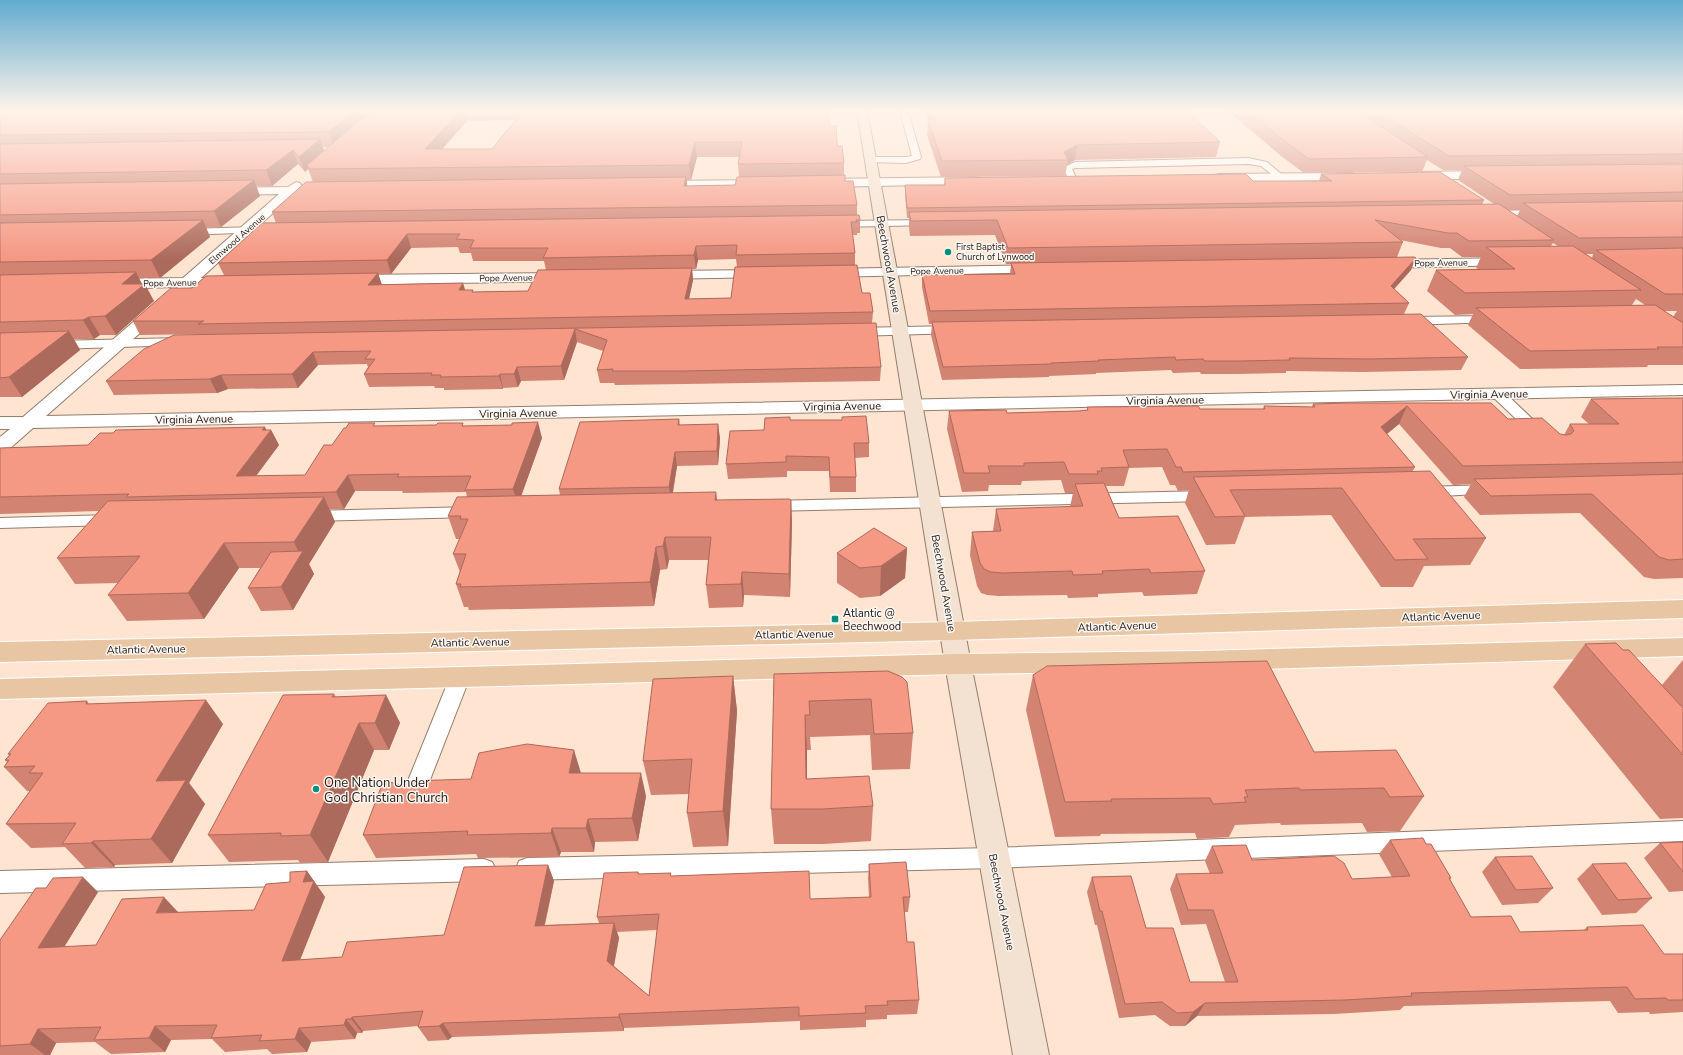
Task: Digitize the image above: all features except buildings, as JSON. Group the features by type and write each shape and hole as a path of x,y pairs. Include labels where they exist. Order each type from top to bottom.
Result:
{"main road":[{"name":"Atlantic Avenue","path":"0,652 953,631 1683,609"},
{"path":"0,689 958,664 1200,661 1682,648"}],"street":[{"name":"Beechwood Avenue","path":"871,160 958,664 1031,1055"},
{"path":"1419,162 1457,188"},
{"name":"Elmwood Avenue","path":"0,447 309,175"},
{"path":"1401,176 1500,175"},
{"path":"1205,179 1364,177"},
{"path":"1057,180 1088,180"},
{"path":"814,184 986,181"},
{"path":"644,186 776,184"},
{"path":"213,191 339,189"},
{"path":"1480,210 1495,214 1514,227"},
{"name":"Pope Avenue","path":"1366,264 1525,261"},
{"name":"Pope Avenue","path":"819,273 1057,269"},
{"path":"652,275 779,274"},
{"name":"Pope Avenue","path":"334,280 580,276"},
{"name":"Pope Avenue","path":"94,284 246,282"},
{"name":"Virginia Avenue","path":"0,423 1683,390"}],"lane":[{"path":"1073,180 1067,168 1075,165 1248,161 1264,164 1282,178"},
{"path":"1495,214 1550,213"},
{"path":"826,224 937,223"},
{"path":"175,232 270,230"},
{"path":"1394,321 1506,319"},
{"path":"845,332 964,330"},
{"path":"39,345 190,342"},
{"path":"1498,394 1549,442"},
{"path":"1414,492 1501,490"},
{"path":"755,506 1223,496"},
{"path":"294,516 485,512"},
{"path":"0,523 127,520"},
{"path":"412,798 460,677"},
{"path":"0,882 993,858 1683,831"}],"place":[{"name":"First Baptist Church of Lynwood","path":"948,252"},
{"name":"Atlantic @ Beechwood","path":"835,619"},
{"name":"One Nation Under God Christian Church","path":"316,789"}]}
